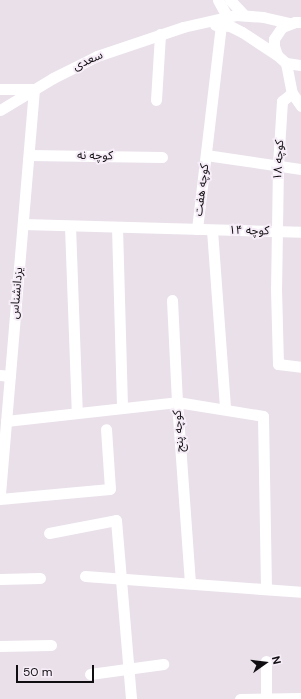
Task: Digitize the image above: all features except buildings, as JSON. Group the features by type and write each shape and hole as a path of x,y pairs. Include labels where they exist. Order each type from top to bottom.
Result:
{"street":[{"path":"218,0 224,21 286,63 301,65"},
{"path":"230,0 244,15"},
{"name":"سعدی","path":"0,110 34,89 97,56 183,27 224,21 244,15 297,21"},
{"name":"کوچه هفت","path":"23,224 197,229 224,21"},
{"path":"277,56 274,39 282,27 297,21"},
{"path":"156,100 160,34"},
{"path":"286,63 292,93 301,106"},
{"path":"0,89 34,89"},
{"name":"یزدانشناس","path":"0,496 6,421 5,376 23,224 34,89"},
{"name":"کوچه ۱۸","path":"292,93 282,100 278,165 278,364 301,367"},
{"name":"کوچه نه","path":"29,155 162,157"},
{"path":"206,155 301,169"},
{"path":"70,226 77,413"},
{"path":"117,227 122,408"},
{"name":"کوچه ۱۴","path":"197,229 301,232"},
{"path":"212,230 225,409"},
{"path":"172,300 177,402 263,416 266,589"},
{"name":"کوچه پنج","path":"6,421 177,402 190,583"},
{"path":"0,499 110,489 106,429"},
{"path":"49,533 116,520 131,699"},
{"path":"85,576 301,592"},
{"path":"0,579 40,578"},
{"path":"0,646 51,645"},
{"path":"266,661 266,698"},
{"path":"90,674 163,664"},
{"path":"240,699 301,698"}]}
